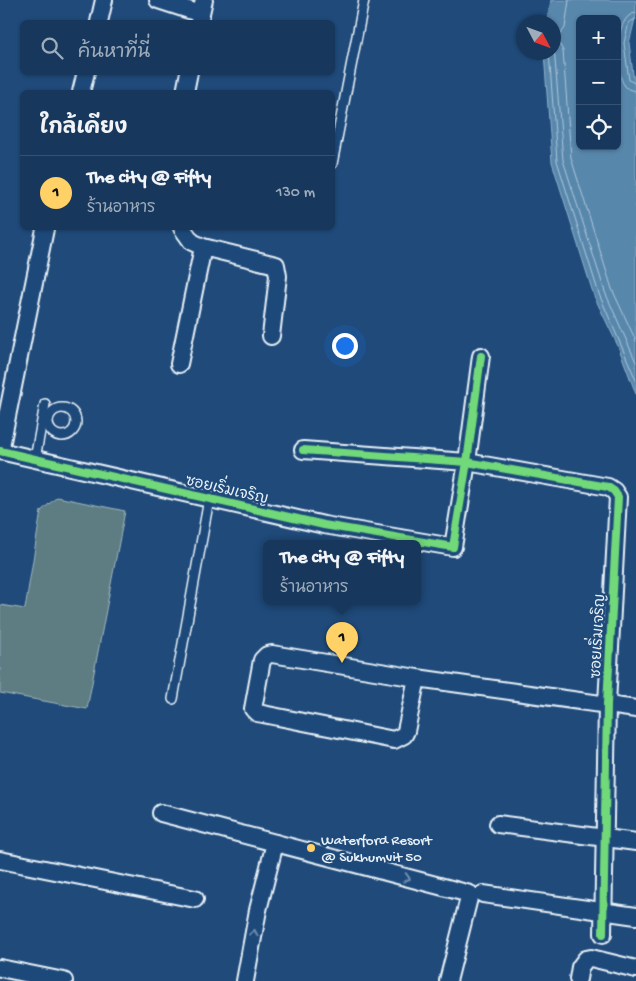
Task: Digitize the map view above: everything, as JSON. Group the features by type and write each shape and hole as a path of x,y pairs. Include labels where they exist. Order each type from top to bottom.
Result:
{"street":[{"path":"99,20 104,0"},
{"path":"158,0 201,12"},
{"path":"82,90 85,75"},
{"path":"185,90 188,75"},
{"name":"ซอยเริ่มเจริญ","path":"45,230 0,451 324,524 411,540"},
{"path":"183,230 192,242 276,265 278,276 271,336"},
{"path":"179,364 203,246"},
{"path":"467,462 481,356"},
{"name":"ซอยเริ่มเจริญ","path":"303,450 467,462 608,487 618,497 607,704 603,934"},
{"name":"ซอยเริ่มเจริญ","path":"421,542 453,547 467,462"},
{"path":"417,678 406,731 404,736 394,740 257,713 253,709 262,660 267,655 272,654 417,678 636,709"},
{"path":"161,812 470,894 448,981"},
{"path":"498,824 636,842"},
{"path":"245,981 258,910 275,842"},
{"path":"0,860 196,899"},
{"path":"482,894 636,916"},
{"path":"578,979 580,967 586,959 591,958 636,968"},
{"path":"0,968 64,981"}],"lane":[{"path":"335,149 364,0"},
{"path":"36,459 47,415 45,404"},
{"path":"174,699 209,499"}],"green space":[{"path":"57,497 125,511 87,709 0,693 0,605 25,609 41,511"}],"water":[{"path":"551,0 636,0 636,15 629,43 636,97 636,394 618,346 594,296 552,162 545,60 561,60 561,15 548,15"}],"cycle path":[{"path":"481,356 467,462 608,487 618,497 607,704 603,934"},
{"path":"303,450 467,462 453,547 421,542"},
{"path":"0,451 324,525 412,540"}],"place":[{"name":"The city @ Fifty","path":"342,663"},
{"name":"Waterford Resort @ Sukhumvit 50","path":"311,848"}]}
